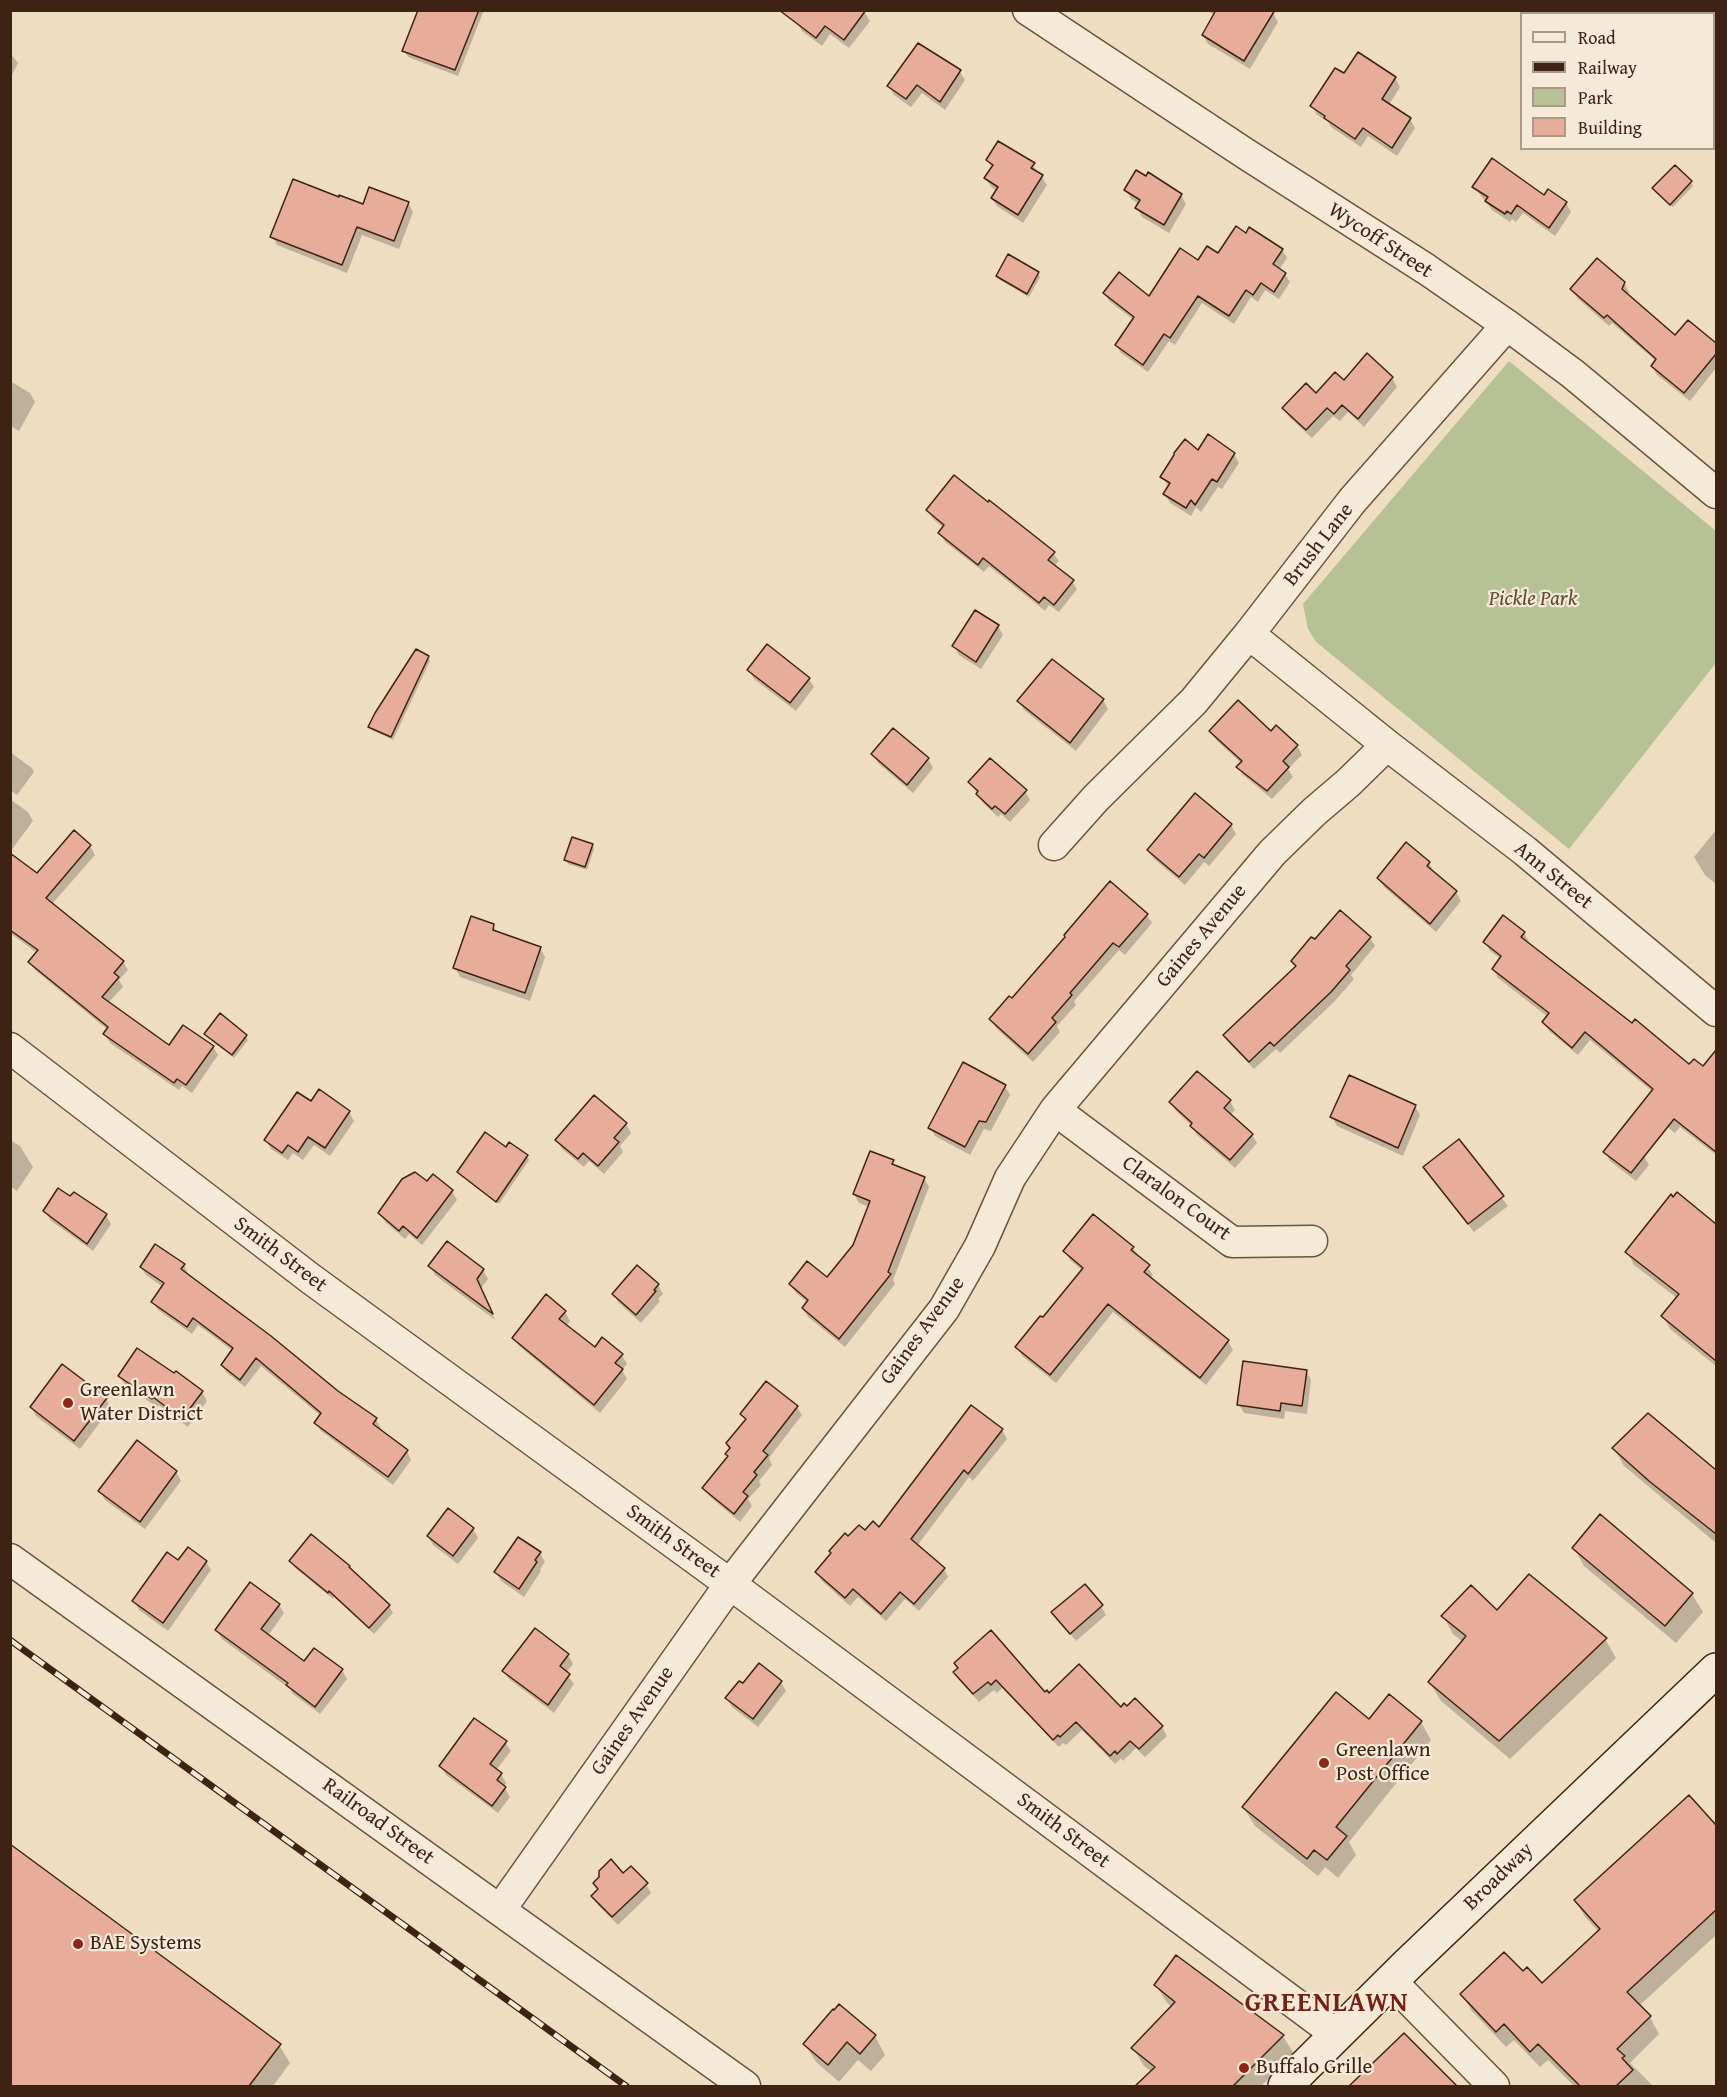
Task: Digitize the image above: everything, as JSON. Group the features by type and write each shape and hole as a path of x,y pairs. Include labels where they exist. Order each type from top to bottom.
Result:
{"main road":[{"name":"Broadway","path":"1284,2086 1716,1670"}],"street":[{"name":"Wycoff Street","path":"1028,10 1426,269 1573,374 1716,492"},
{"name":"Brush Lane","path":"1054,845 1096,798 1194,701 1352,501 1507,326"},
{"path":"1249,634 1387,745"},
{"name":"Ann Street","path":"1387,745 1525,851 1716,1011"},
{"name":"Gaines Avenue","path":"500,1910 730,1584 944,1309 980,1246 1010,1178 1055,1110 1272,853 1387,745"},
{"name":"Smith Street","path":"10,1048 310,1279 730,1584 1336,2034"},
{"name":"Claralon Court","path":"1055,1110 1232,1242 1312,1241"},
{"name":"Railroad Street","path":"10,1559 745,2086"},
{"path":"1391,1981 1494,2086"}],"green space":[{"name":"Pickle Park","path":"1509,361 1716,531 1716,663 1569,849 1316,642 1308,629 1303,604"}],"building":[{"path":"418,10 479,10 455,70 402,51"},
{"path":"779,10 866,10 844,40 825,26 816,38"},
{"path":"1216,10 1275,10 1244,61 1202,35"},
{"path":"918,43 961,70 940,102 917,85 906,99 887,86"},
{"path":"1358,52 1396,77 1382,99 1411,118 1392,148 1363,128 1355,139 1310,106 1335,68 1344,73"},
{"path":"998,141 1035,163 1031,168 1043,175 1018,215 991,198 998,187 984,178 993,165 986,160"},
{"path":"1492,158 1544,195 1548,189 1567,202 1549,228 1517,205 1511,214 1507,211 1505,214 1485,201 1488,197 1472,187"},
{"path":"1675,165 1692,181 1670,205 1652,188"},
{"path":"1136,170 1146,176 1148,172 1182,194 1164,225 1135,208 1140,200 1124,190"},
{"path":"293,179 363,204 369,187 409,202 394,241 357,227 342,265 270,237"},
{"path":"1236,226 1246,233 1249,227 1283,249 1273,264 1286,273 1274,292 1261,283 1253,295 1246,290 1229,316 1198,296 1170,338 1164,334 1143,365 1115,345 1134,317 1103,293 1119,272 1149,296 1180,248 1198,260 1207,246 1218,253"},
{"path":"1008,254 1039,272 1027,294 996,276"},
{"path":"1597,258 1625,282 1622,289 1675,335 1688,320 1716,343 1716,354 1684,393 1651,366 1656,359 1607,315 1604,318 1570,289"},
{"path":"1367,353 1393,377 1358,419 1342,405 1334,414 1327,408 1306,430 1282,408 1306,383 1316,393 1335,372 1344,380"},
{"path":"1208,434 1235,453 1217,482 1212,479 1195,505 1191,500 1186,508 1163,494 1170,483 1160,477 1185,439 1198,450"},
{"path":"954,475 1055,552 1048,560 1074,580 1054,605 1044,597 1039,603 983,558 978,565 938,533 944,525 926,510"},
{"path":"975,610 999,625 976,662 952,646"},
{"path":"767,644 810,678 790,703 747,670"},
{"path":"416,649 429,656 391,737 368,727 375,713"},
{"path":"1052,659 1104,699 1070,743 1017,701"},
{"path":"1238,700 1271,731 1276,725 1298,745 1283,761 1289,767 1267,791 1236,767 1242,761 1209,731"},
{"path":"893,728 929,758 907,785 871,754"},
{"path":"990,758 1027,790 1005,814 995,806 992,809 976,794 978,791 968,782"},
{"path":"1195,793 1232,824 1204,858 1199,854 1179,877 1147,850"},
{"path":"74,830 91,845 46,898 124,961 114,973 119,977 102,997 169,1045 183,1025 214,1046 186,1085 177,1079 174,1083 103,1034 108,1027 28,962 38,950 10,930 10,853 37,873"},
{"path":"572,837 593,844 585,867 564,860"},
{"path":"1406,842 1430,862 1427,866 1457,891 1430,924 1377,878"},
{"path":"1110,881 1148,914 1119,947 1113,943 1070,993 1072,995 1052,1018 1056,1022 1028,1054 989,1019 1009,996 1012,998"},
{"path":"1340,910 1371,937 1346,966 1350,970 1331,992 1274,1046 1270,1042 1249,1062 1223,1035 1296,966 1291,961 1311,937 1315,939"},
{"path":"1503,915 1525,932 1521,937 1632,1023 1635,1019 1689,1064 1694,1059 1703,1066 1716,1050 1716,1152 1674,1119 1631,1173 1603,1152 1653,1089 1585,1032 1572,1048 1542,1022 1549,1013 1492,969 1501,956 1483,942"},
{"path":"471,916 494,924 493,930 541,947 525,993 453,968"},
{"path":"220,1013 247,1035 232,1055 204,1034"},
{"path":"963,1062 1006,1085 986,1122 979,1121 965,1147 928,1128"},
{"path":"1197,1071 1231,1100 1224,1108 1253,1134 1230,1160 1190,1126 1192,1123 1169,1102"},
{"path":"1349,1075 1416,1105 1398,1148 1330,1117"},
{"path":"319,1089 350,1111 325,1148 308,1137 298,1152 288,1145 282,1153 264,1140 297,1092 311,1101"},
{"path":"594,1095 627,1123 614,1138 619,1142 598,1166 583,1153 578,1159 555,1140"},
{"path":"485,1132 506,1147 509,1142 528,1155 496,1202 457,1172"},
{"path":"1459,1139 1504,1196 1468,1224 1423,1167"},
{"path":"870,1151 894,1160 892,1164 925,1177 888,1272 891,1274 839,1339 802,1308 808,1300 789,1284 807,1261 827,1277 853,1245 870,1201 853,1194"},
{"path":"415,1172 427,1181 433,1174 453,1190 417,1238 403,1226 399,1231 378,1213 402,1179"},
{"path":"58,1188 70,1196 74,1192 107,1214 87,1244 43,1211"},
{"path":"1677,1192 1716,1224 1716,1361 1661,1316 1679,1294 1625,1252 1671,1194 1673,1197"},
{"path":"1093,1214 1134,1247 1131,1250 1150,1265 1144,1272 1229,1340 1200,1378 1108,1304 1050,1375 1015,1347 1083,1268 1063,1251"},
{"path":"447,1241 484,1269 477,1279 493,1314 428,1266"},
{"path":"155,1244 185,1264 181,1269 271,1336 338,1391 377,1418 373,1424 408,1450 388,1477 314,1423 321,1413 256,1358 240,1380 221,1365 233,1348 193,1318 187,1327 151,1302 164,1283 140,1267"},
{"path":"637,1265 659,1284 636,1315 612,1294"},
{"path":"546,1294 566,1311 559,1319 595,1347 602,1337 623,1354 615,1363 623,1369 594,1405 512,1338"},
{"path":"137,1348 174,1373 176,1371 203,1391 182,1419 153,1397 152,1399 118,1376"},
{"path":"1243,1361 1307,1370 1302,1406 1281,1403 1280,1411 1237,1405"},
{"name":"Greenlawn Water District","path":"62,1364 107,1398 74,1441 30,1407"},
{"path":"766,1381 798,1406 763,1451 768,1455 754,1472 757,1475 743,1492 748,1496 734,1514 702,1488 728,1456 725,1454 730,1448 726,1443 746,1419 740,1414"},
{"path":"971,1405 1003,1429 968,1474 964,1470 911,1539 945,1568 914,1604 900,1592 881,1614 853,1589 845,1598 815,1572 845,1533 848,1536 859,1525 865,1530 873,1521 879,1527"},
{"path":"1648,1413 1716,1470 1716,1534 1649,1481 1612,1448"},
{"path":"137,1440 177,1471 140,1522 98,1491"},
{"path":"448,1508 474,1528 453,1556 427,1536"},
{"path":"1600,1514 1693,1593 1665,1626 1572,1548"},
{"path":"311,1534 350,1566 390,1605 369,1628 329,1591 328,1593 289,1561"},
{"path":"518,1537 541,1552 519,1589 494,1572"},
{"path":"188,1547 207,1561 163,1623 132,1601 167,1552 178,1560"},
{"path":"1529,1574 1607,1638 1499,1741 1428,1682 1466,1636 1441,1616 1471,1585 1497,1610"},
{"path":"250,1582 280,1604 261,1629 304,1661 314,1648 343,1669 315,1707 286,1685 288,1683 215,1630"},
{"path":"1085,1584 1103,1605 1070,1634 1051,1612"},
{"path":"535,1628 569,1654 560,1666 570,1674 548,1705 502,1671"},
{"path":"991,1630 1045,1692 1047,1690 1049,1693 1079,1664 1121,1707 1124,1703 1127,1706 1135,1698 1163,1726 1139,1749 1130,1741 1117,1754 1115,1751 1110,1756 1076,1722 1060,1737 1058,1735 1053,1740 996,1680 991,1685 988,1682 973,1694 953,1672 958,1668 954,1663"},
{"path":"759,1663 782,1681 753,1719 725,1698 739,1681 743,1683"},
{"path":"1336,1692 1369,1719 1389,1694 1422,1721 1336,1827 1347,1836 1327,1860 1314,1850 1307,1859 1242,1807"},
{"path":"474,1718 507,1741 490,1764 502,1773 497,1780 506,1787 492,1806 439,1766"},
{"path":"1689,1795 1716,1825 1716,1910 1627,1992 1651,2016 1617,2049 1625,2056 1622,2058 1633,2070 1616,2086 1580,2086 1538,2044 1530,2052 1504,2024 1496,2032 1460,1994 1504,1952 1523,1971 1527,1967 1542,1983 1600,1929 1574,1900"},
{"name":"BAE Systems","path":"10,1844 281,2044 249,2086 10,2086"},
{"path":"611,1859 623,1873 631,1866 648,1883 612,1917 591,1896 598,1889 593,1883 599,1877 599,1871"},
{"path":"1176,1955 1284,2035 1233,2086 1135,2086 1155,2067 1131,2048 1175,2002 1154,1985"},
{"path":"839,2004 876,2035 860,2054 847,2042 828,2065 803,2044"},
{"path":"1404,2033 1457,2086 1349,2086"}],"railway":[{"path":"10,1640 626,2086"}],"place":[{"name":"Greenlawn Water District","path":"68,1403"},
{"name":"Greenlawn Post Office","path":"1324,1763"},
{"name":"BAE Systems","path":"78,1944"},
{"name":"Buffalo Grille","path":"1244,2068"}],"district":[{"name":"GREENLAWN","path":"1327,2004"}]}
